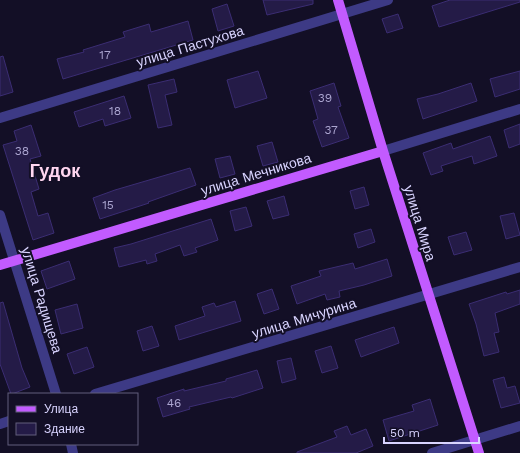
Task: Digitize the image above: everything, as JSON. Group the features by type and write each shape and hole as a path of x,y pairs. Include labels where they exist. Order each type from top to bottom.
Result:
{"main road":[{"name":"улица Мира","path":"338,0 383,151 479,453"},
{"name":"улица Мечникова","path":"0,265 383,151"}],"street":[{"name":"улица Пастухова","path":"0,118 388,0"},
{"name":"улица Мечникова","path":"383,151 520,109"},
{"name":"улица Радищева","path":"0,215 56,393"},
{"name":"улица Мичурина","path":"98,393 520,267"},
{"path":"432,453 520,426"}],"building":[{"path":"263,0 313,0 313,4 267,15"},
{"path":"450,0 520,0 520,2 439,27 432,6"},
{"path":"227,4 234,26 218,31 212,9"},
{"path":"398,14 403,28 387,33 382,19"},
{"path":"188,21 193,40 63,79 57,59 84,52 83,50 125,37 123,32 149,24 151,32"},
{"path":"3,56 13,92 0,96 0,57"},
{"path":"258,71 267,98 235,108 227,80"},
{"path":"520,71 520,89 495,97 490,79"},
{"path":"174,79 177,92 165,95 172,125 158,128 148,85"},
{"path":"334,83 341,106 338,107 349,138 322,147 313,121 318,119 310,91"},
{"path":"471,83 477,101 423,119 417,99"},
{"path":"124,96 131,118 105,126 103,119 79,127 74,112"},
{"path":"520,124 520,144 509,148 504,130"},
{"path":"31,125 41,156 30,159 39,189 31,192 38,216 48,213 54,233 33,240 3,145 17,141 14,131"},
{"path":"490,136 497,156 474,164 472,156 441,166 443,171 431,175 423,153 451,143 453,149"},
{"path":"272,142 278,162 263,166 257,146"},
{"path":"230,156 235,174 220,178 215,159"},
{"path":"190,168 196,185 148,202 149,203 100,219 93,198"},
{"path":"364,187 369,205 355,209 350,191"},
{"path":"284,196 289,215 273,219 267,201"},
{"path":"246,207 252,226 235,231 230,211"},
{"path":"514,213 520,235 506,239 500,216"},
{"path":"211,219 218,240 195,248 197,252 184,256 180,245 155,254 157,261 147,264 146,260 119,267 114,248"},
{"path":"371,229 375,242 358,248 354,234"},
{"path":"466,232 472,250 454,255 448,237"},
{"path":"387,259 392,276 339,291 340,297 327,300 325,294 297,304 291,286 321,276 319,271 353,263 355,269"},
{"path":"69,261 75,279 47,289 41,271"},
{"path":"272,289 279,309 264,314 257,294"},
{"path":"520,290 520,304 495,313 499,332 494,333 499,352 484,356 469,304 506,292 507,294"},
{"path":"235,301 241,321 179,340 175,326 205,316 202,307 214,303 216,307"},
{"path":"3,302 22,368 30,387 15,393 11,393 0,364 0,303"},
{"path":"77,304 83,328 61,334 55,310"},
{"path":"152,326 159,346 143,351 137,331"},
{"path":"394,327 399,343 361,357 355,340"},
{"path":"331,346 338,368 322,373 315,351"},
{"path":"87,347 94,367 74,374 67,354"},
{"path":"291,358 296,379 282,383 277,361"},
{"path":"257,370 263,388 232,398 189,407 190,409 163,417 157,398 184,389 184,391 226,381 226,379"},
{"path":"504,377 507,388 515,386 520,403 501,408 493,380"},
{"path":"430,399 438,425 389,441 383,420 414,411 412,405"},
{"path":"347,426 351,435 366,429 373,446 356,453 297,453 337,437 334,431"}],"district":[{"name":"Гудок","path":"55,170"}]}
